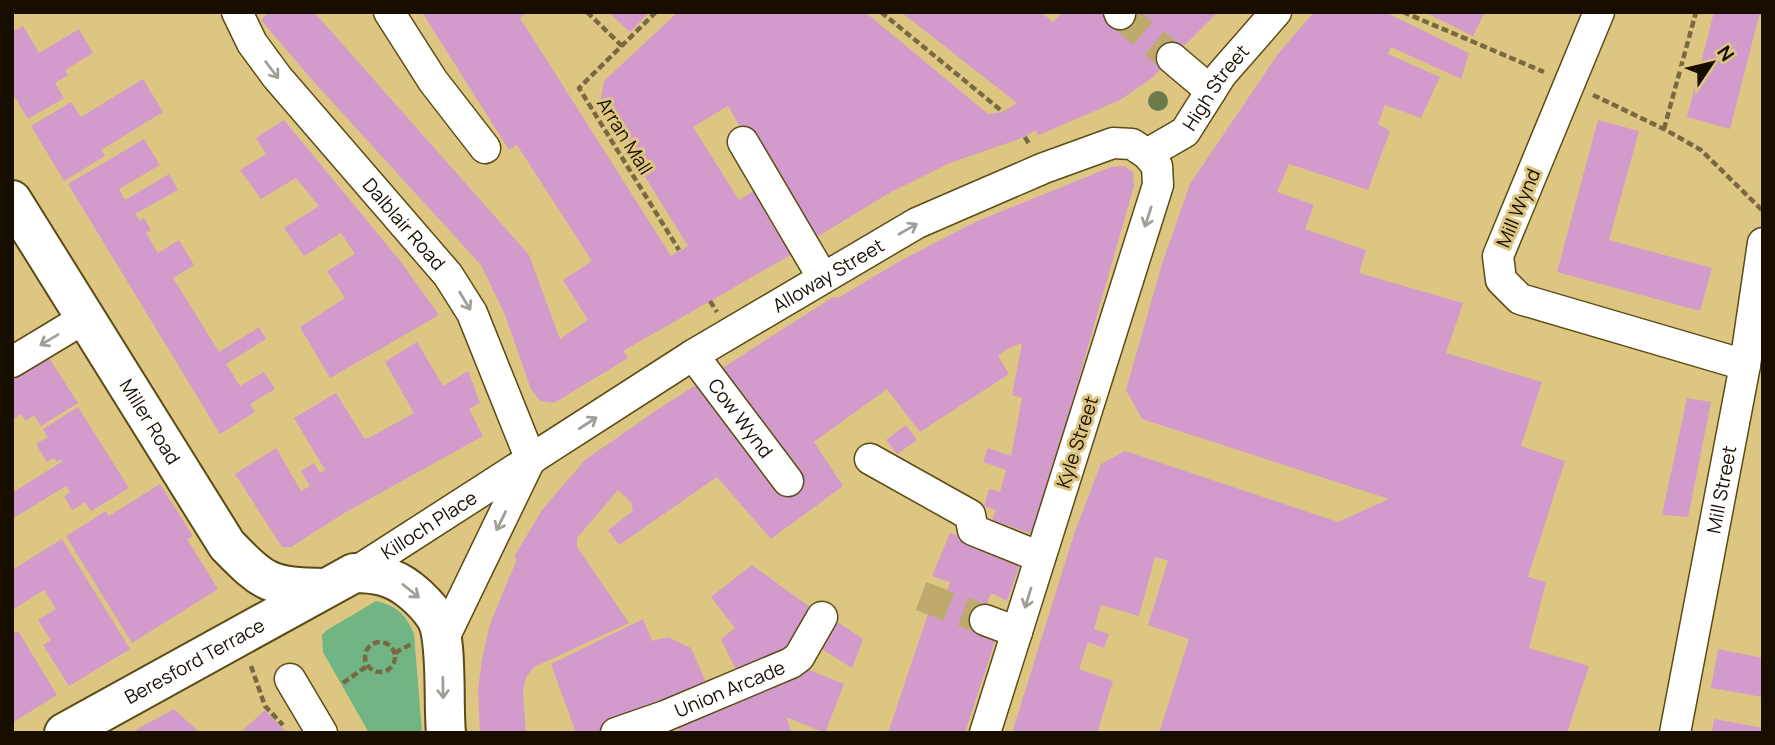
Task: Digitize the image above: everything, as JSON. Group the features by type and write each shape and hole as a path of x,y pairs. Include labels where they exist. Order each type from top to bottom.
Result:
{"main road":[{"name":"Miller Road","path":"15,210 227,545 255,572 268,582 288,587 339,581 375,573 396,579 420,598 437,620 442,642 446,733"},
{"path":"207,653 242,615 248,603 247,587 227,545"},
{"name":"Beresford Terrace","path":"64,733 339,581"}],"street":[{"name":"Dalblair Road","path":"237,12 252,43 277,77 448,275 472,313 531,460"},
{"path":"389,12 433,81 485,148"},
{"name":"High Street","path":"1147,154 1185,132 1221,75 1276,12"},
{"name":"Mill Wynd","path":"1599,12 1498,256 1501,280 1520,299 1745,365"},
{"path":"1172,58 1211,91"},
{"path":"743,142 823,278"},
{"name":"Alloway Street","path":"531,460 693,355 917,223 1044,168 1114,142 1132,144 1147,154"},
{"name":"Kyle Street","path":"985,733 1158,184 1157,166 1147,154"},
{"name":"Mill Street","path":"1675,733 1745,365 1763,243"},
{"path":"12,362 85,318"},
{"name":"Cow Wynd","path":"693,355 788,481"},
{"path":"870,459 970,515 973,530 1040,557"},
{"name":"Killoch Place","path":"339,581 531,460"},
{"path":"442,642 531,460"},
{"name":"Union Arcade","path":"616,733 668,724 791,663 799,657 822,617"},
{"path":"985,620 1017,632"},
{"path":"290,679 322,733"}],"path":[{"path":"587,12 622,46 656,12"},
{"path":"881,12 1003,111"},
{"path":"1403,12 1570,83 1664,129 1701,150 1763,211"},
{"path":"1664,129 1696,12"},
{"name":"Arran Mall","path":"622,46 579,88 679,250"},
{"path":"240,636 265,706 291,733"},
{"path":"381,642 393,648 396,658 387,671 376,672 367,666 364,656 372,644 381,642"},
{"path":"343,683 367,666"}],"green space":[{"path":"376,601 400,612 414,634 422,733 369,733 323,652 322,635 327,630"}],"building":[{"path":"269,12 314,12 529,255 560,339 588,320 563,280 592,261 517,145 509,150 422,12 526,12 520,18 671,256 688,246 600,104 604,81 678,12 865,12 988,114 1003,112 1017,103 901,12 1041,12 1053,22 1063,12 1218,12 1152,78 1120,100 1039,135 1035,130 1025,137 950,163 891,192 807,243 728,106 693,127 739,200 763,185 801,249 623,351 628,358 554,403 540,401 531,389 505,315 481,265 261,20"},
{"path":"608,12 650,12 630,32"},
{"path":"1314,12 1385,12 1469,53 1461,79 1391,47 1388,54 1440,77 1421,118 1385,105 1378,124 1390,131 1368,190 1289,164 1277,192 1314,205 1305,229 1366,250 1359,273 1463,303 1446,353 1542,382 1521,446 1565,461 1528,577 1546,582 1529,648 1589,666 1567,733 1159,733 1189,639 1148,625 1168,561 1155,557 1139,616 1101,605 1094,629 1109,634 1104,648 1088,642 1079,669 1113,681 1097,733 1012,733 1075,531 1101,464 1125,451 1338,522 1389,499 1142,419 1126,390 1162,264 1190,184 1278,54"},
{"path":"1424,12 1485,12 1473,36"},
{"path":"1714,12 1760,12 1730,129 1687,117"},
{"path":"23,26 39,53 79,29 93,53 65,70 68,75 55,83 64,98 28,119 12,92 12,32"},
{"path":"143,79 163,112 101,150 105,156 64,181 31,126 71,102 81,117"},
{"path":"284,120 401,262 439,315 330,378 300,327 345,298 327,271 355,254 341,233 304,256 284,228 319,206 296,178 261,199 240,170 266,154 256,138"},
{"path":"1598,120 1639,131 1609,240 1712,268 1700,311 1557,272"},
{"path":"144,139 160,165 119,189 125,200 169,174 178,190 135,214 140,221 144,218 151,230 146,233 158,253 179,240 194,265 173,278 219,352 259,327 266,339 226,364 240,386 264,372 275,389 250,404 255,412 220,434 68,184"},
{"path":"1124,166 1133,172 1134,186 1034,535 992,520 996,510 984,506 989,489 1000,492 1006,470 983,462 988,448 1011,456 1022,398 1012,395 1022,343 998,356 1009,374 920,432 887,389 814,442 843,486 771,539 717,477 619,545 608,530 633,511 631,502 618,490 577,538 577,547 629,623 534,667 526,677 523,692 526,733 480,733 478,690 482,659 490,624 517,559 514,557 542,510 585,460 657,410 833,297 838,298 900,261 975,222 1111,167"},
{"path":"417,342 443,386 468,371 480,403 469,409 483,436 346,512 291,547 282,547 235,474 276,448 301,491 310,486 301,471 314,463 320,473 325,470 294,418 336,393 364,438 369,438 414,413 385,362"},
{"path":"44,350 78,403 41,426 34,415 26,421 21,414 12,420 12,370"},
{"path":"1687,398 1711,402 1688,517 1662,515"},
{"path":"78,407 129,488 91,511 85,502 72,510 64,496 70,492 66,486 12,519 12,493 63,461 61,459 57,462 54,458 47,462 36,444 48,437 43,429"},
{"path":"906,425 917,440 897,454 886,440"},
{"path":"160,484 193,536 187,539 218,589 132,643 66,536 106,511 109,516"},
{"path":"950,533 1022,559 1007,601 991,593 978,630 997,635 965,733 888,733 928,614 938,618 950,582 932,576"},
{"path":"62,539 130,649 69,686 43,645 51,640 38,620 56,609 44,590 12,610 12,570"},
{"path":"752,565 821,615 787,653 738,674 721,639 735,628 711,597"},
{"path":"827,615 863,639 852,668 814,644"},
{"path":"643,619 652,641 668,637 691,648 705,680 687,699 595,733 576,733 551,664"},
{"path":"18,631 57,695 12,723 12,634"},
{"path":"1718,649 1763,658 1763,697 1711,688"},
{"path":"802,667 844,684 825,733 786,717 792,733 680,733 677,724"},
{"path":"174,709 200,733 130,733"},
{"path":"265,710 287,733 240,733"},
{"path":"1714,719 1763,728 1763,733 1712,733"}],"tunnel":[{"path":"1120,14 1172,58"},
{"path":"921,596 985,620"}]}
